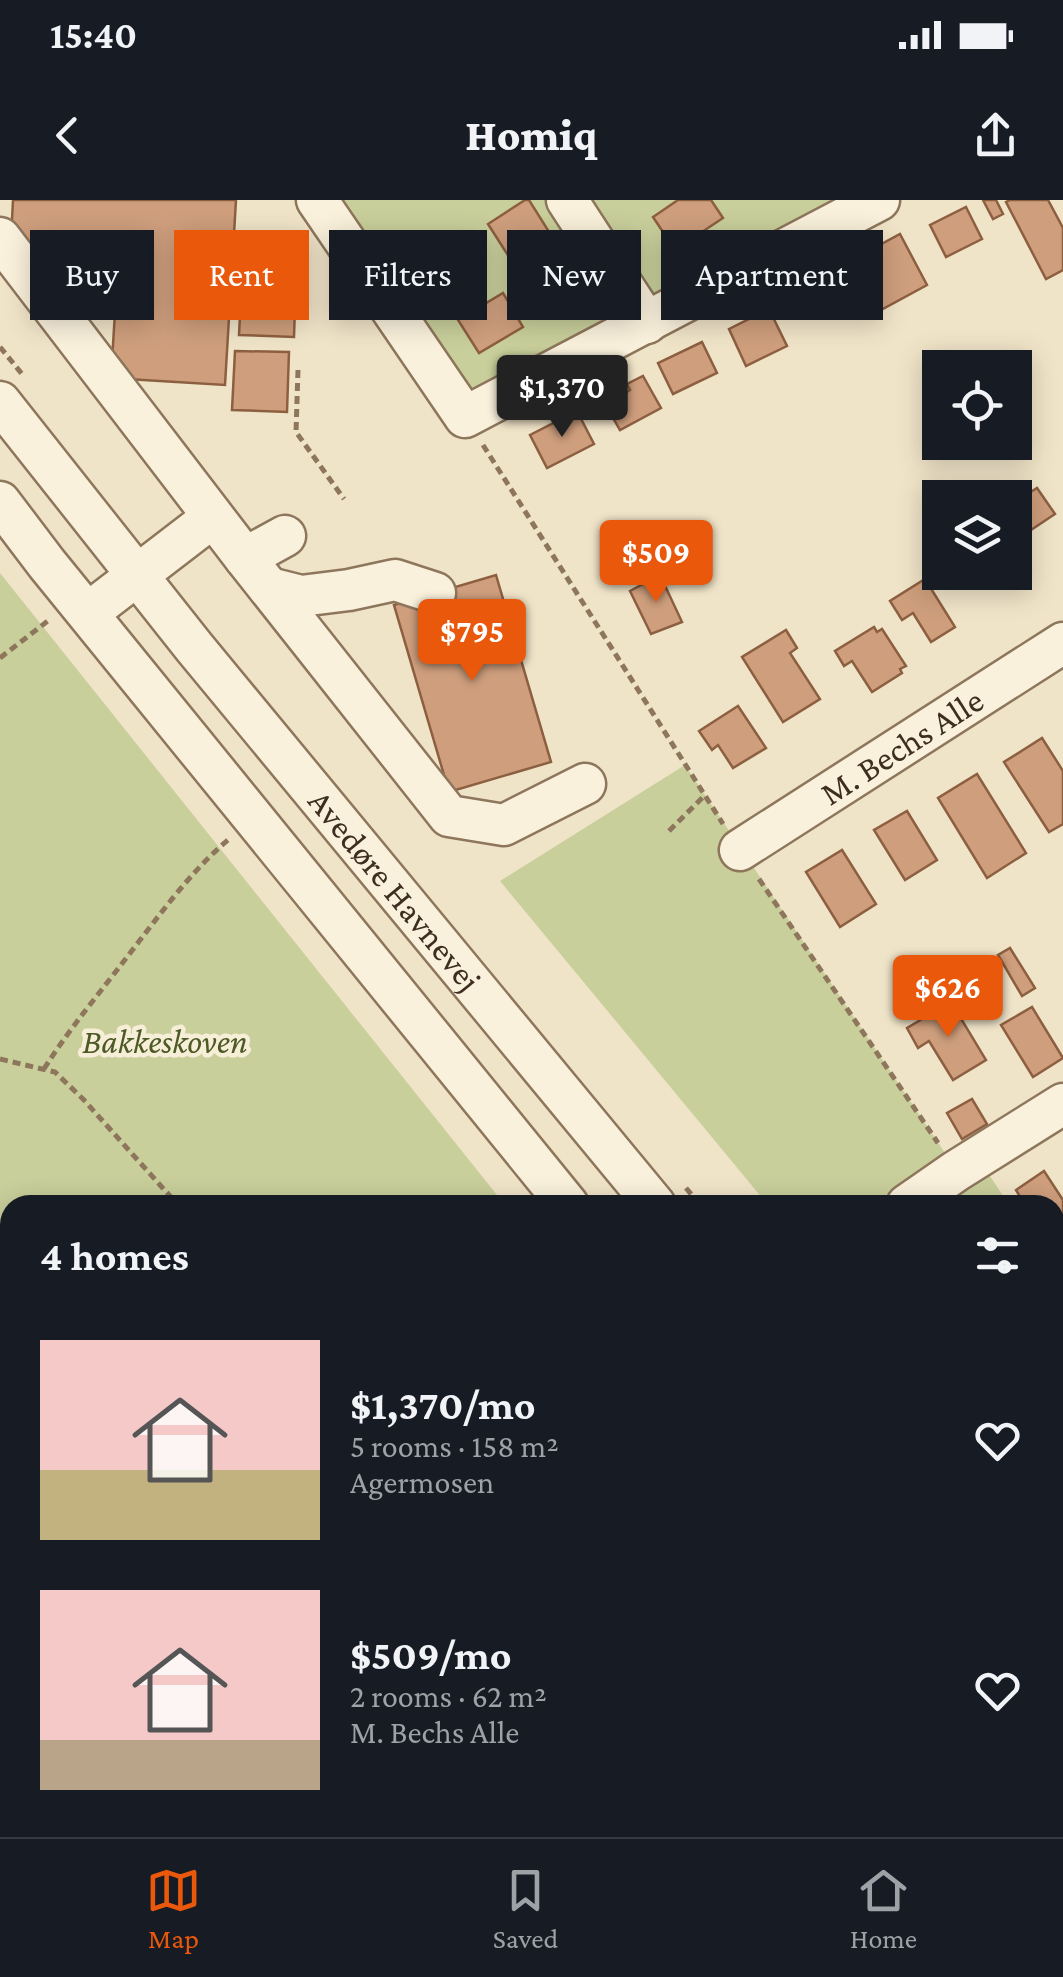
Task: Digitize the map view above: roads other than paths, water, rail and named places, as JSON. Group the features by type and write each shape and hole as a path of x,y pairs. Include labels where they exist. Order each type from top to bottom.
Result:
{"street":[{"path":"317,200 465,417 646,323 856,205"},
{"path":"567,200 646,323"},
{"path":"0,238 213,517 450,816 504,825 585,784"},
{"name":"Avedøre Havnevej","path":"0,402 137,575 647,1195"},
{"name":"Avedøre Havnevej","path":"0,502 69,617 560,1195"},
{"path":"69,617 137,575 213,517"},
{"path":"257,573 285,536"},
{"path":"257,573 301,596 395,580 435,593"},
{"name":"M. Bechs Alle","path":"740,850 1063,642"},
{"path":"921,1195 1063,1104"}],"park label":[{"name":"Bakkeskoven","path":"165,1041"}]}
